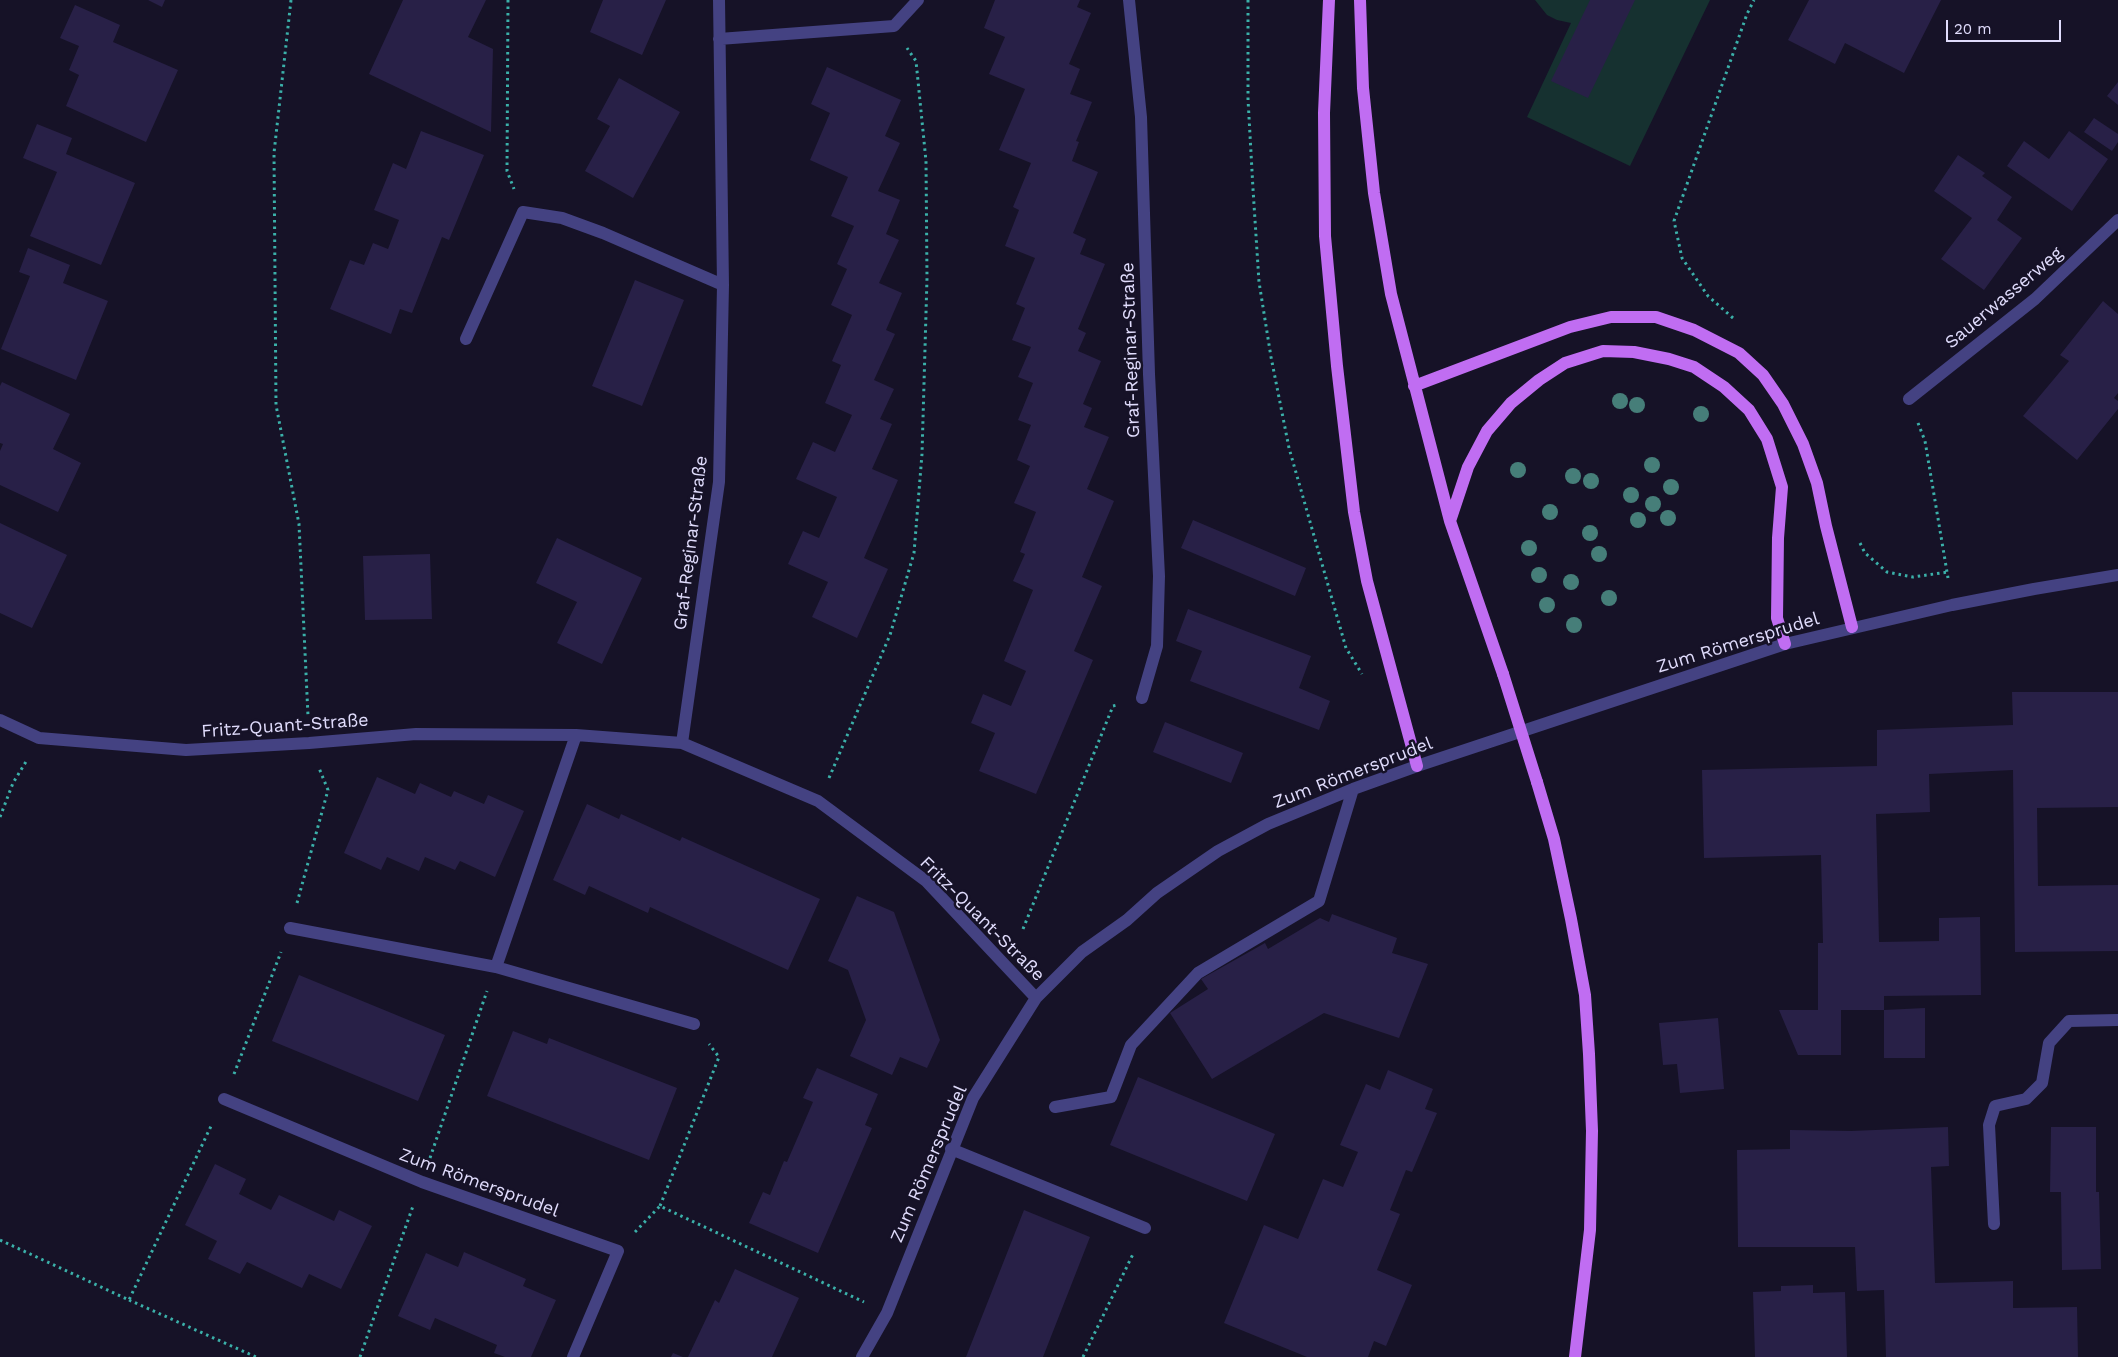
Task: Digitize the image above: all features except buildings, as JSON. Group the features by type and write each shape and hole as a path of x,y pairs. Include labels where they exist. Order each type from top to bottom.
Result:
{"main road":[{"path":"1329,0 1324,113 1325,236 1337,366 1354,512 1367,581 1417,766"},
{"path":"1360,0 1363,88 1374,193 1391,294 1450,521 1503,674 1554,839 1571,919 1584,995 1589,1054 1592,1131 1590,1230 1575,1357"},
{"path":"1414,386 1570,327 1611,318 1656,318 1694,330 1738,353 1763,375 1783,404 1803,444 1817,483 1852,627"},
{"path":"1450,521 1468,467 1488,432 1511,403 1565,363 1603,352 1634,352 1669,359 1694,367 1724,387 1749,410 1767,439 1782,486 1778,538 1777,618 1785,644"}],"street":[{"name":"Graf-Reginar-Straße","path":"682,743 719,482 723,285 719,0"},
{"path":"719,39 894,26 918,0"},
{"name":"Graf-Reginar-Straße","path":"1129,0 1141,117 1149,374 1159,576 1157,646 1142,698"},
{"path":"466,339 524,212 562,218 603,233 723,285"},
{"name":"Sauerwasserweg","path":"1909,399 2035,299 2118,220"},
{"name":"Zum Römersprudel","path":"862,1357 887,1313 951,1148 973,1098 1036,998 1082,952 1127,920 1157,893 1218,851 1268,824 1353,789 1785,644 1952,605 2034,589 2118,576"},
{"name":"Fritz-Quant-Straße","path":"0,720 39,738 186,750 309,743 416,734 576,735 682,743 818,801 926,882 1036,998"},
{"path":"496,967 576,735"},
{"path":"1055,1108 1111,1097 1131,1045 1198,973 1319,901 1353,789"},
{"path":"290,928 496,967 694,1024"},
{"path":"1994,1224 1989,1125 1995,1106 2026,1099 2042,1084 2050,1043 2068,1021 2118,1020"},
{"name":"Zum Römersprudel","path":"224,1099 422,1182 618,1251"},
{"path":"951,1148 1145,1228"},
{"path":"573,1357 618,1251"}],"path":[{"path":"129,1300 224,1099 290,928 328,790 309,743 299,524 276,405 274,153 291,0"},
{"path":"507,171 508,0"},
{"path":"1248,0 1248,99 1259,282 1271,357 1289,448 1346,648 1365,678"},
{"path":"1674,221 1747,14 1754,0"},
{"path":"818,801 890,636 914,553 923,435 927,278 926,161 916,62 894,26"},
{"path":"1909,399 1925,442 1952,605"},
{"path":"1023,929 1113,706 1142,698"},
{"path":"0,817 13,783 39,738"},
{"path":"618,1251 660,1206 719,1057 694,1024"},
{"path":"660,1206 887,1313"},
{"path":"1083,1357 1145,1228"},
{"path":"0,1240 256,1357"}],"green space":[{"path":"1535,0 1710,0 1630,166 1527,117 1571,23 1557,20 1547,15"}]}
